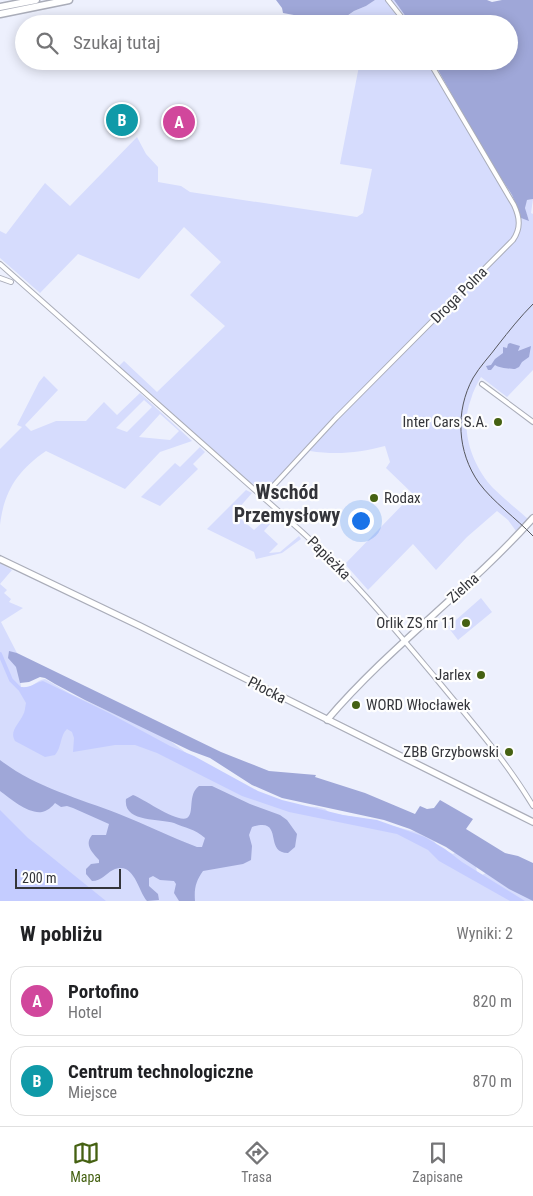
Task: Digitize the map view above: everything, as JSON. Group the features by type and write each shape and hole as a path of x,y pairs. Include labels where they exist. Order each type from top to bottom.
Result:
{"main road":[{"path":"0,7 36,0"},
{"path":"0,14 69,0"}],"street":[{"path":"388,0 400,15"},
{"name":"Droga Polna","path":"263,497 343,412 514,240 519,230 519,219 514,205 435,70"},
{"name":"Papieżka","path":"0,264 340,567 506,764 533,806"},
{"path":"0,278 11,282"},
{"path":"482,384 533,422"},
{"name":"Zielna","path":"327,720 349,695 404,641 487,567 533,518"},
{"name":"Płocka","path":"0,559 140,626 533,822"}],"shaded area":[{"path":"276,0 375,0 348,15 294,15 283,13"},
{"path":"375,0 394,0 405,15 349,15"},
{"path":"394,0 487,0 492,2 502,0 533,0 533,199 527,200 525,208 529,221 521,218 512,195 482,149 438,70 518,70 518,15 405,15"},
{"path":"358,70 438,70 482,149 512,195 521,218 529,220 525,205 527,200 533,199 531,213 533,214 533,370 507,397 481,377 472,396 466,422 470,446 479,469 493,488 528,519 516,531 508,520 497,511 467,537 436,570 413,544 368,590 345,564 413,494 386,468 390,462 385,446 348,453 310,451 267,497 119,366 124,361 157,392 225,326 190,295 221,262 184,227 139,279 78,254 40,293 0,258 0,231 6,234 45,183 70,206 137,137 146,154 158,167 158,182 181,186 190,192 357,217 363,213 372,169 340,164"},
{"path":"510,343 520,346 518,351 531,346 529,357 515,369 502,368 495,365 491,370 488,370 486,366 491,365 503,353 503,347 507,348"},
{"path":"44,376 58,390 25,425 31,431 56,421 86,421 104,402 117,415 140,393 192,441 160,452 125,489 46,451 36,458 14,482 5,502 0,525 0,449 22,427 17,425","holes":["144,400 152,407 127,432 116,428","160,414 179,431 170,440 139,437"]},
{"path":"200,447 205,452 193,464 198,469 160,506 141,497 175,463 180,467"},
{"path":"246,490 252,493 238,509 244,515 241,519 254,530 267,518 265,515 271,509 277,516 264,531 278,544 269,553 280,552 299,536 301,539 282,553 256,559 254,552 207,529"},
{"path":"0,563 12,570 0,584"},
{"path":"0,584 7,590 4,593 11,599 9,602 23,608 1,622 17,653 21,687 29,687 45,679 71,694 165,737 193,758 249,790 297,806 317,807 325,809 330,813 366,819 416,832 434,841 438,847 453,854 459,850 476,866 477,873 481,876 487,872 533,901 0,901"},
{"name":"Orlik ZS nr 11","path":"481,598 492,612 458,640 448,627"},
{"path":"9,651 17,653 221,752 269,771 316,775 315,777 365,793 415,814 420,806 427,809 434,808 440,800 473,819 466,829 505,853 518,856 533,863 533,901 509,889 446,847 410,829 384,820 282,798 252,785 210,758 191,751 85,700 45,678 40,677 29,682 20,683 16,667 8,658"},
{"path":"43,681 109,713 170,746 194,756 258,791 282,800 343,815 377,820 425,837 525,901 510,901 439,861 428,850 397,834 289,812 242,796 157,753 135,745 115,745 73,752 74,738 72,732 67,729 63,734 55,755 45,757 15,741 13,737 15,728 24,714 26,703 19,691 21,687"},
{"path":"0,760 42,785 129,818 197,847 202,847 205,838 201,835 174,823 136,816 127,807 126,799 133,795 168,814 182,819 187,818 191,812 195,790 199,786 212,786 250,804 280,815 287,820 297,834 295,847 288,853 281,851 276,847 268,826 252,827 249,835 252,846 251,860 243,864 203,871 196,885 195,901 179,901 174,893 176,884 174,881 160,880 153,876 149,878 149,886 158,894 159,900 147,901 131,873 126,869 113,870 95,881 92,881 86,874 86,869 91,864 99,863 99,860 90,848 90,839 92,835 106,835 109,824 73,808 61,807 55,803 49,809 42,812 31,811 20,805 0,791"},
{"path":"0,810 28,838 106,901 0,901"}],"waterway":[{"path":"0,654 11,680 20,689"}],"railway":[{"path":"533,304 510,329 473,378 463,404 461,418 461,431 466,458 479,483 491,497 533,536"}],"place":[{"name":"Centrum technologiczne","path":"122,120"},
{"name":"Portofino","path":"179,122"},
{"name":"Inter Cars S.A.","path":"498,422"},
{"name":"Rodax","path":"374,498"},
{"name":"Orlik ZS nr 11","path":"466,623"},
{"name":"Jarlex","path":"481,675"},
{"name":"WORD Włocławek","path":"356,705"},
{"name":"ZBB Grzybowski","path":"509,752"}],"district":[{"name":"Wschód Przemysłowy","path":"287,504"}]}
